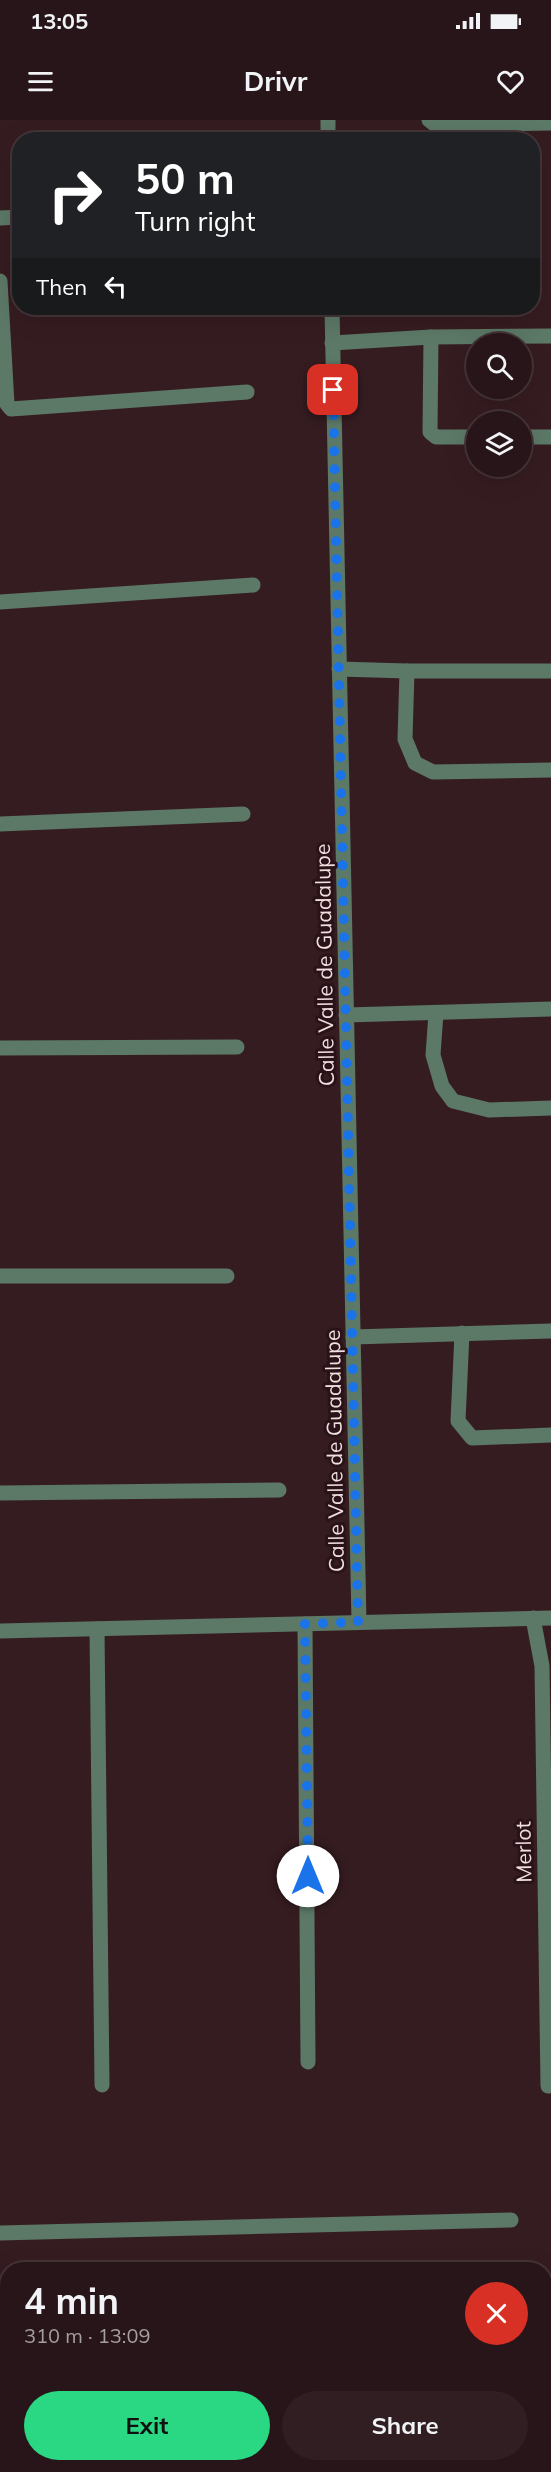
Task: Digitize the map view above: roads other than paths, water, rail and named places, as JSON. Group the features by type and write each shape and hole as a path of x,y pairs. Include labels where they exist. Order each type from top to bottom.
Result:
{"street":[{"path":"429,120 434,124 446,125 551,123"},
{"path":"0,281 7,404 11,408 247,392"},
{"name":"Calle Valle de Guadalupe","path":"332,315 358,1622"},
{"path":"332,343 430,337 551,336"},
{"path":"430,337 430,432 436,437 466,437"},
{"path":"532,437 551,437"},
{"path":"0,602 252,585"},
{"path":"339,669 551,670"},
{"path":"407,671 405,739 415,763 433,772 551,770"},
{"path":"0,824 243,814"},
{"path":"346,1015 551,1009"},
{"path":"436,1013 433,1055 442,1086 453,1101 489,1110 551,1108"},
{"path":"0,1048 237,1047"},
{"path":"0,1276 227,1276"},
{"path":"353,1337 551,1331"},
{"path":"462,1334 458,1422 472,1438 551,1435"},
{"path":"0,1492 279,1490"},
{"path":"0,1631 551,1617"},
{"name":"Merlot","path":"533,1618 542,1666 548,2086"},
{"path":"305,1624 309,2062"},
{"path":"97,1629 102,2085"},
{"path":"0,2233 511,2220"}]}
